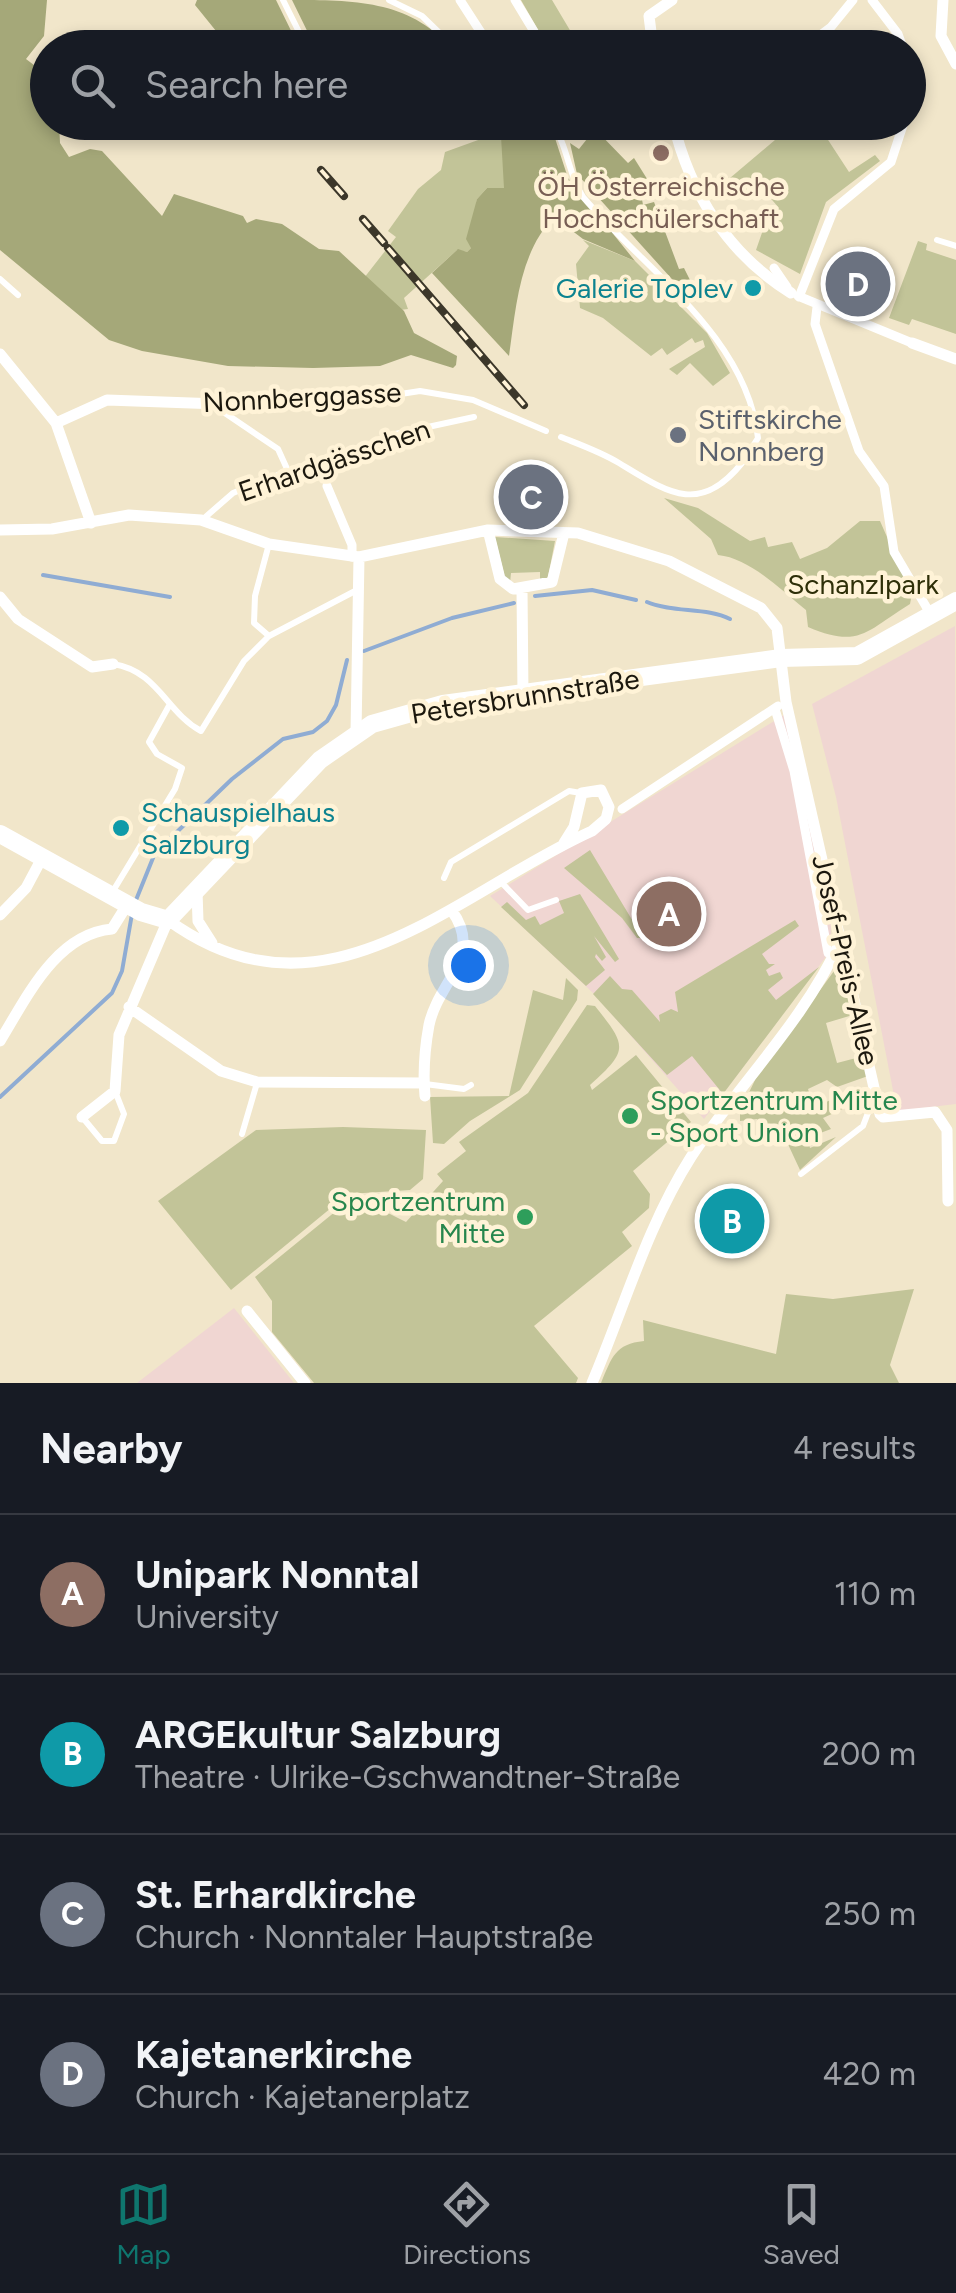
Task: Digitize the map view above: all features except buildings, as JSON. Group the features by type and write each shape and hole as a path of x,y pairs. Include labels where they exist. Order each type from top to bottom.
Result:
{"main road":[{"name":"Petersbrunnstraße","path":"168,920 320,760 356,733 414,710 781,658 857,656 956,601"},
{"path":"0,834 126,904 168,920"}],"street":[{"path":"460,0 479,30"},
{"path":"515,0 533,30"},
{"path":"651,30 649,16 672,0"},
{"path":"827,30 843,4 853,0"},
{"path":"872,0 894,30"},
{"path":"943,0 941,36 956,64"},
{"path":"679,140 703,207 761,275 817,307 956,359"},
{"path":"795,295 834,208 881,175 891,162 898,140"},
{"path":"774,268 795,295"},
{"path":"817,307 815,324 868,467 884,486 894,552 931,615"},
{"path":"0,354 56,423 90,523"},
{"name":"Nonnberggasse","path":"56,423 108,400 216,404"},
{"path":"327,486 355,557 356,733"},
{"path":"0,530 129,516 201,520 270,544 355,557"},
{"path":"488,530 500,580 508,588 522,589 552,582 564,533"},
{"name":"Josef-Preis-Allee","path":"355,557 488,530 590,535 668,560 761,608 775,622 786,702 882,1117 936,1112 948,1130 948,1201"},
{"path":"522,589 523,695"},
{"path":"0,597 18,619 92,668 114,664"},
{"name":"Josef-Preis-Allee","path":"622,808 777,707 794,771 828,953"},
{"path":"564,843 574,827 582,793 592,788 606,794 606,819"},
{"path":"82,1118 115,1091 119,1035 168,920 215,947 277,962 338,960 366,953 452,911 622,808"},
{"path":"0,915 26,888 42,858"},
{"path":"198,890 198,921 215,947"},
{"path":"0,1041 65,948 88,932 112,928 126,904"},
{"path":"129,1007 221,1071 257,1082 424,1090 430,1022 464,949 465,930 452,911"},
{"path":"592,1383 668,1196 712,1127 820,984 840,942"},
{"path":"247,1311 305,1383"}],"lane":[{"path":"283,0 297,30"},
{"path":"389,0 422,16 436,30"},
{"path":"562,140 571,178 583,197 710,330 749,398 758,438 751,450"},
{"path":"937,240 956,246"},
{"path":"0,279 18,294"},
{"name":"Nonnberggasse","path":"216,404 276,399 362,400 420,391 473,400 546,431"},
{"path":"216,404 278,448 288,472"},
{"name":"Erhardgässchen","path":"201,520 233,492 364,451 390,435 474,417"},
{"path":"562,437 618,462 648,484 685,496 711,492 742,463"},
{"path":"270,544 255,596 254,623 270,636"},
{"path":"114,664 148,679 184,722 201,730 244,661 270,636 358,589"},
{"path":"126,904 182,768 157,754 149,742 170,704"},
{"path":"444,878 452,862 569,791 582,793"},
{"path":"501,882 528,910 556,900"},
{"path":"242,1134 257,1082"},
{"path":"424,1090 471,1085"},
{"path":"82,1118 102,1142 114,1142 124,1114 115,1091"},
{"path":"801,1174 863,1126 876,1091"}],"shaded area":[{"path":"955,626 956,1104 897,1111 836,797 812,704"},
{"path":"784,715 831,921 831,950 704,1119 593,993 490,896"},
{"path":"234,1308 294,1383 137,1383"}],"green space":[{"path":"0,0 47,0 44,30 30,30 30,54 26,59 30,62 30,140 60,140 69,157 90,149 102,151 162,216 174,194 243,216 247,223 256,219 282,224 319,249 339,251 404,311 414,333 457,356 456,365 453,368 411,355 380,366 228,366 142,351 109,340 0,250"},
{"path":"197,0 276,0 291,30 215,30 195,5"},
{"path":"292,0 378,6 398,11 432,30 307,30"},
{"path":"521,0 552,0 570,30 538,30"},
{"path":"478,140 504,141 504,188 487,188 477,199 471,248 467,252 457,250 404,298 408,309 400,310 364,278 396,237 388,231 418,189 441,170 445,152"},
{"path":"501,140 556,140 568,178 635,261 583,239 554,217 542,231 526,264 509,356 432,273 458,249 467,252 471,248 466,239 477,199 487,188 504,188"},
{"path":"586,140 606,140 628,163 634,158 649,182 639,182 643,205 654,202 679,269 684,268 691,282 680,288 577,174 570,143 579,149"},
{"path":"775,140 828,140 849,172 875,155 880,161 826,202 800,274 756,250 765,224 779,208 760,186 747,197 730,178"},
{"path":"583,240 635,261 707,333 730,373 713,386 690,363 677,375 669,369 705,347 703,340 695,343 692,338 667,355 662,348 651,356 603,318 580,308 576,264 589,246"},
{"path":"918,241 927,244 926,250 956,260 956,334 912,319 909,325 889,318"},
{"name":"Schanzlpark","path":"664,498 698,508 750,541 765,537 768,547 792,542 800,559 827,548 860,521 880,521 912,594 910,604 852,637 808,627 806,610 754,569 718,555 711,539"},
{"path":"495,537 555,541 548,577 540,582 540,572 511,573 510,583 506,582"},
{"path":"590,850 643,938 637,938 622,918 564,868"},
{"path":"580,894 619,959 615,962 594,936 606,957 602,961 596,954 595,957 605,970 586,986 501,907 507,902 526,920 535,916 540,925 564,913 559,901"},
{"path":"795,920 799,926 762,954 769,964 775,964 766,970 769,976 780,972 783,978 768,990 776,1000 819,967 723,1094 692,1056 667,1075 593,994 610,976 622,989 632,990 660,1022 659,1015 671,1009 678,1012 675,992"},
{"path":"842,960 856,1014 826,1023 837,1063 860,1057 867,1064 868,1076 837,1087 827,1080 808,1089 814,1108 855,1088 866,1090 858,1113 849,1106 823,1118 831,1129 807,1138 810,1148 836,1137 800,1170 786,1140 763,1144 766,1132 757,1119 740,1121 740,1111 756,1078"},
{"path":"566,978 578,990 577,1000 520,1090 470,1121 444,1144 433,1143 430,1097 509,1096 533,990 563,1000"},
{"name":"Sportzentrum Mitte","path":"587,1005 595,1006 606,1019 619,1047 612,1064 590,1085 592,1090 636,1055 691,1122 633,1171 650,1194 649,1208 622,1232 632,1246 534,1326 578,1378 576,1383 314,1383 272,1332 272,1301 255,1277 336,1211 376,1207 406,1222 443,1181 437,1174 466,1151 459,1142 528,1093"},
{"path":"256,1130 426,1130 423,1179 410,1190 348,1194 231,1290 158,1201"},
{"path":"914,1289 890,1365 899,1383 601,1383 616,1353 627,1345 644,1341 643,1320 776,1354 786,1294 833,1299"}],"waterway":[{"path":"43,575 170,597"},
{"path":"535,596 592,590 636,600"},
{"path":"647,602 730,619"},
{"path":"364,651 452,618 514,603"},
{"path":"136,900 155,853 232,779 283,739 313,732 327,721 336,705 347,660"},
{"path":"0,1097 112,993 122,971 132,914"}],"railway":[{"path":"321,170 344,196"},
{"path":"363,219 384,243"},
{"path":"388,248 524,405"}],"place":[{"name":"ÖH Österreichische Hochschülerschaft","path":"661,153"},
{"name":"Kajetanerkirche","path":"858,284"},
{"name":"Galerie Toplev","path":"753,288"},
{"name":"Stiftskirche Nonnberg","path":"678,435"},
{"name":"St. Erhardkirche","path":"531,497"},
{"name":"Schauspielhaus Salzburg","path":"121,828"},
{"name":"Unipark Nonntal","path":"669,914"},
{"name":"Sportzentrum Mitte - Sport Union","path":"630,1116"},
{"name":"Sportzentrum Mitte","path":"525,1217"},
{"name":"ARGEkultur Salzburg","path":"732,1221"}]}
